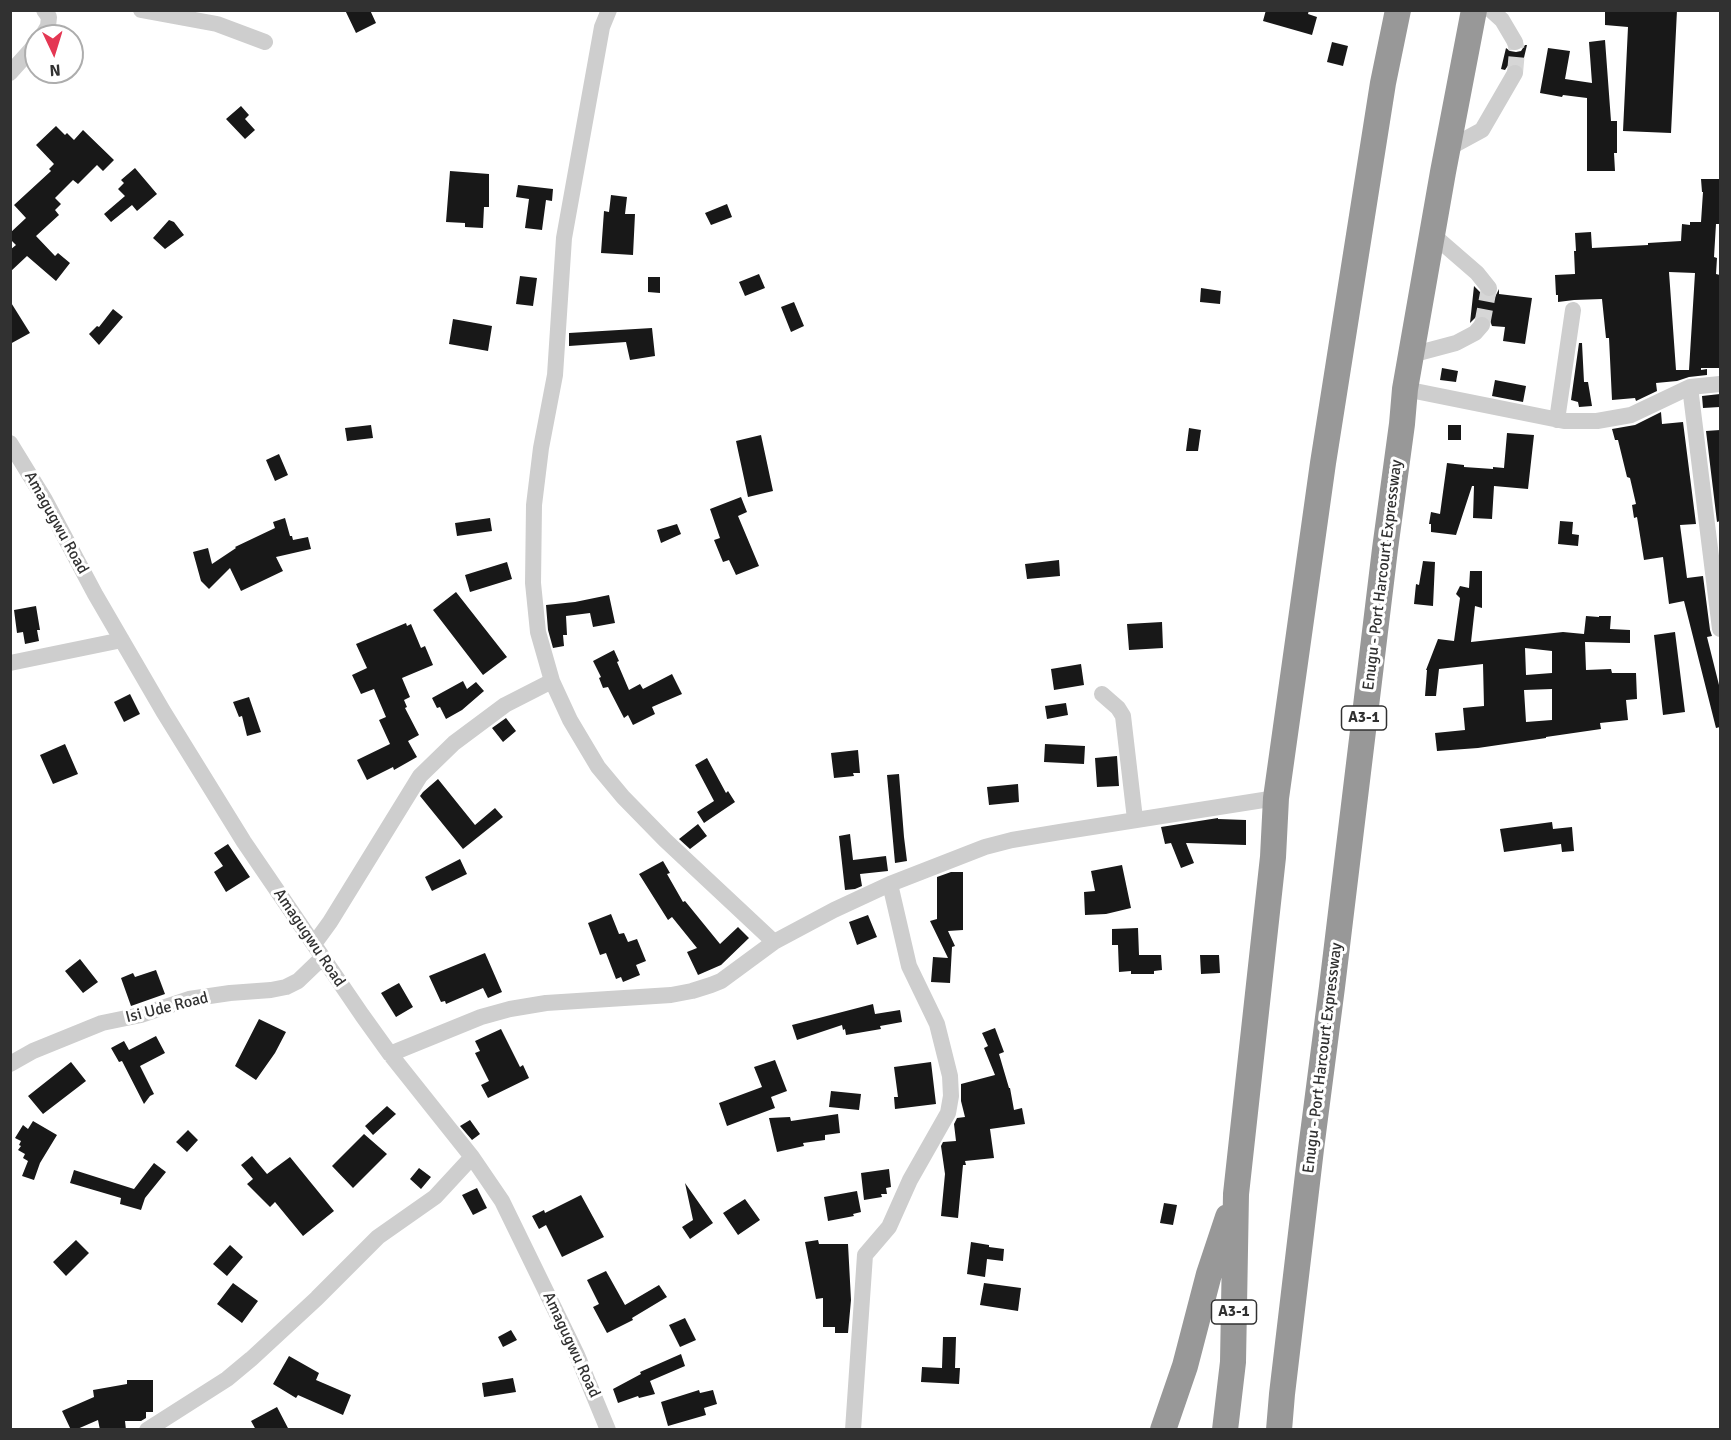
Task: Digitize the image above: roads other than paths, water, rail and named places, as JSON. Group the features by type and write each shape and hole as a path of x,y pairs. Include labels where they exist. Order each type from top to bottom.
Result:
{"highway":[{"name":"A3-1","path":"1225,1430 1233,1362 1236,1194 1273,857 1276,798 1323,463 1381,94 1398,10"},
{"name":"Enugu - Port Harcourt Expressway","path":"1279,1430 1309,1161 1405,389 1474,10"},
{"path":"1163,1430 1185,1366 1209,1274 1236,1194"}],"street":[{"path":"44,10 49,17 48,24"},
{"path":"141,10 191,15 265,42"},
{"path":"609,10 602,27 564,238 555,375 541,448 534,505 533,583 538,632 552,681 570,720 604,774 665,840 774,942"},
{"path":"1491,10 1502,20 1515,42"},
{"path":"10,73 24,57"},
{"path":"1447,149 1482,130 1515,72"},
{"path":"1432,234 1477,273 1489,288"},
{"path":"1557,420 1573,310"},
{"path":"1411,355 1456,343 1475,333 1482,325"},
{"path":"1405,389 1557,420 1597,421 1631,415 1689,387 1720,384"},
{"path":"1689,387 1720,629"},
{"name":"Amagugwu Road","path":"10,443 45,500 95,594 163,711 238,832 390,1054 472,1157 502,1201 577,1355 608,1430"},
{"path":"10,663 122,640"},
{"name":"Isi Ude Road","path":"10,1064 33,1051 102,1023 141,1015 189,999 271,990 286,987 298,981 318,951 330,922 420,776 454,743 505,705 552,681"},
{"path":"1102,694 1118,708 1123,716 1135,819"},
{"path":"390,1054 481,1017 510,1009 546,1003 692,992 721,981 774,942 844,905 961,855 1012,840 1276,798"},
{"path":"853,1430 865,1255 889,1227 910,1180 948,1113 951,1096 950,1076 937,1024 909,966 890,884"},
{"path":"147,1430 227,1379 251,1359 378,1237 435,1197 472,1157"}],"tunnel":[{"path":"1515,42 1517,51 1515,73"},
{"path":"1482,325 1489,288"}]}
